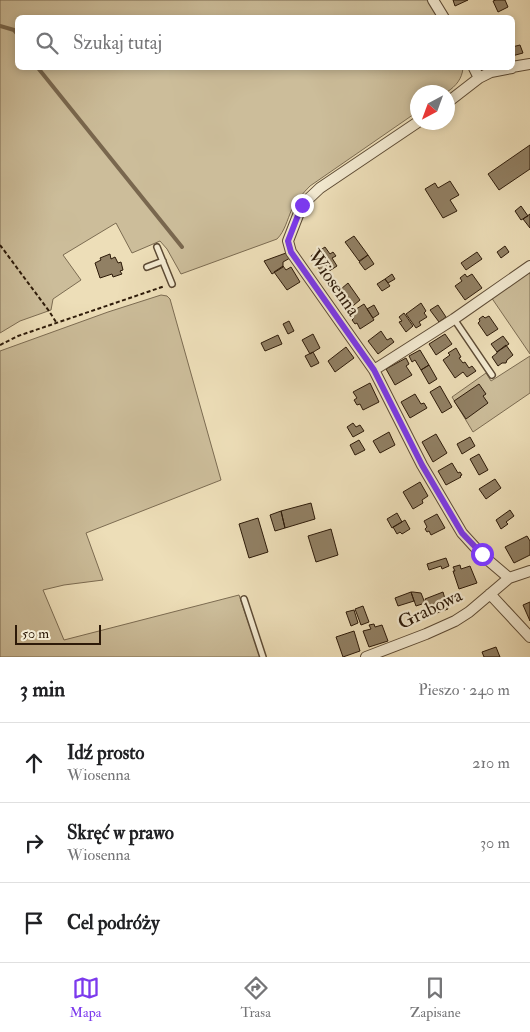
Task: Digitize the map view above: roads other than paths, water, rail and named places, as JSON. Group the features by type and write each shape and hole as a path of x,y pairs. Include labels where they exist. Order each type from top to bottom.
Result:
{"street":[{"path":"432,0 442,15"},
{"path":"515,66 530,64"},
{"path":"475,70 479,78"},
{"path":"455,97 479,78 499,70"},
{"name":"Wiosenna","path":"410,127 320,188 302,205 288,241 291,252 374,370 422,465 462,533 509,578"},
{"path":"374,370 454,319 530,266"},
{"name":"Grabowa","path":"366,657 455,621 469,612 509,578 530,571"},
{"path":"490,594 530,637"}],"lane":[{"path":"157,247 172,284"},
{"path":"147,267 163,261"},
{"path":"454,319 492,375"},
{"path":"244,599 263,657"}],"waterway":[{"path":"0,26 15,31"},
{"path":"40,70 182,247"}]}
